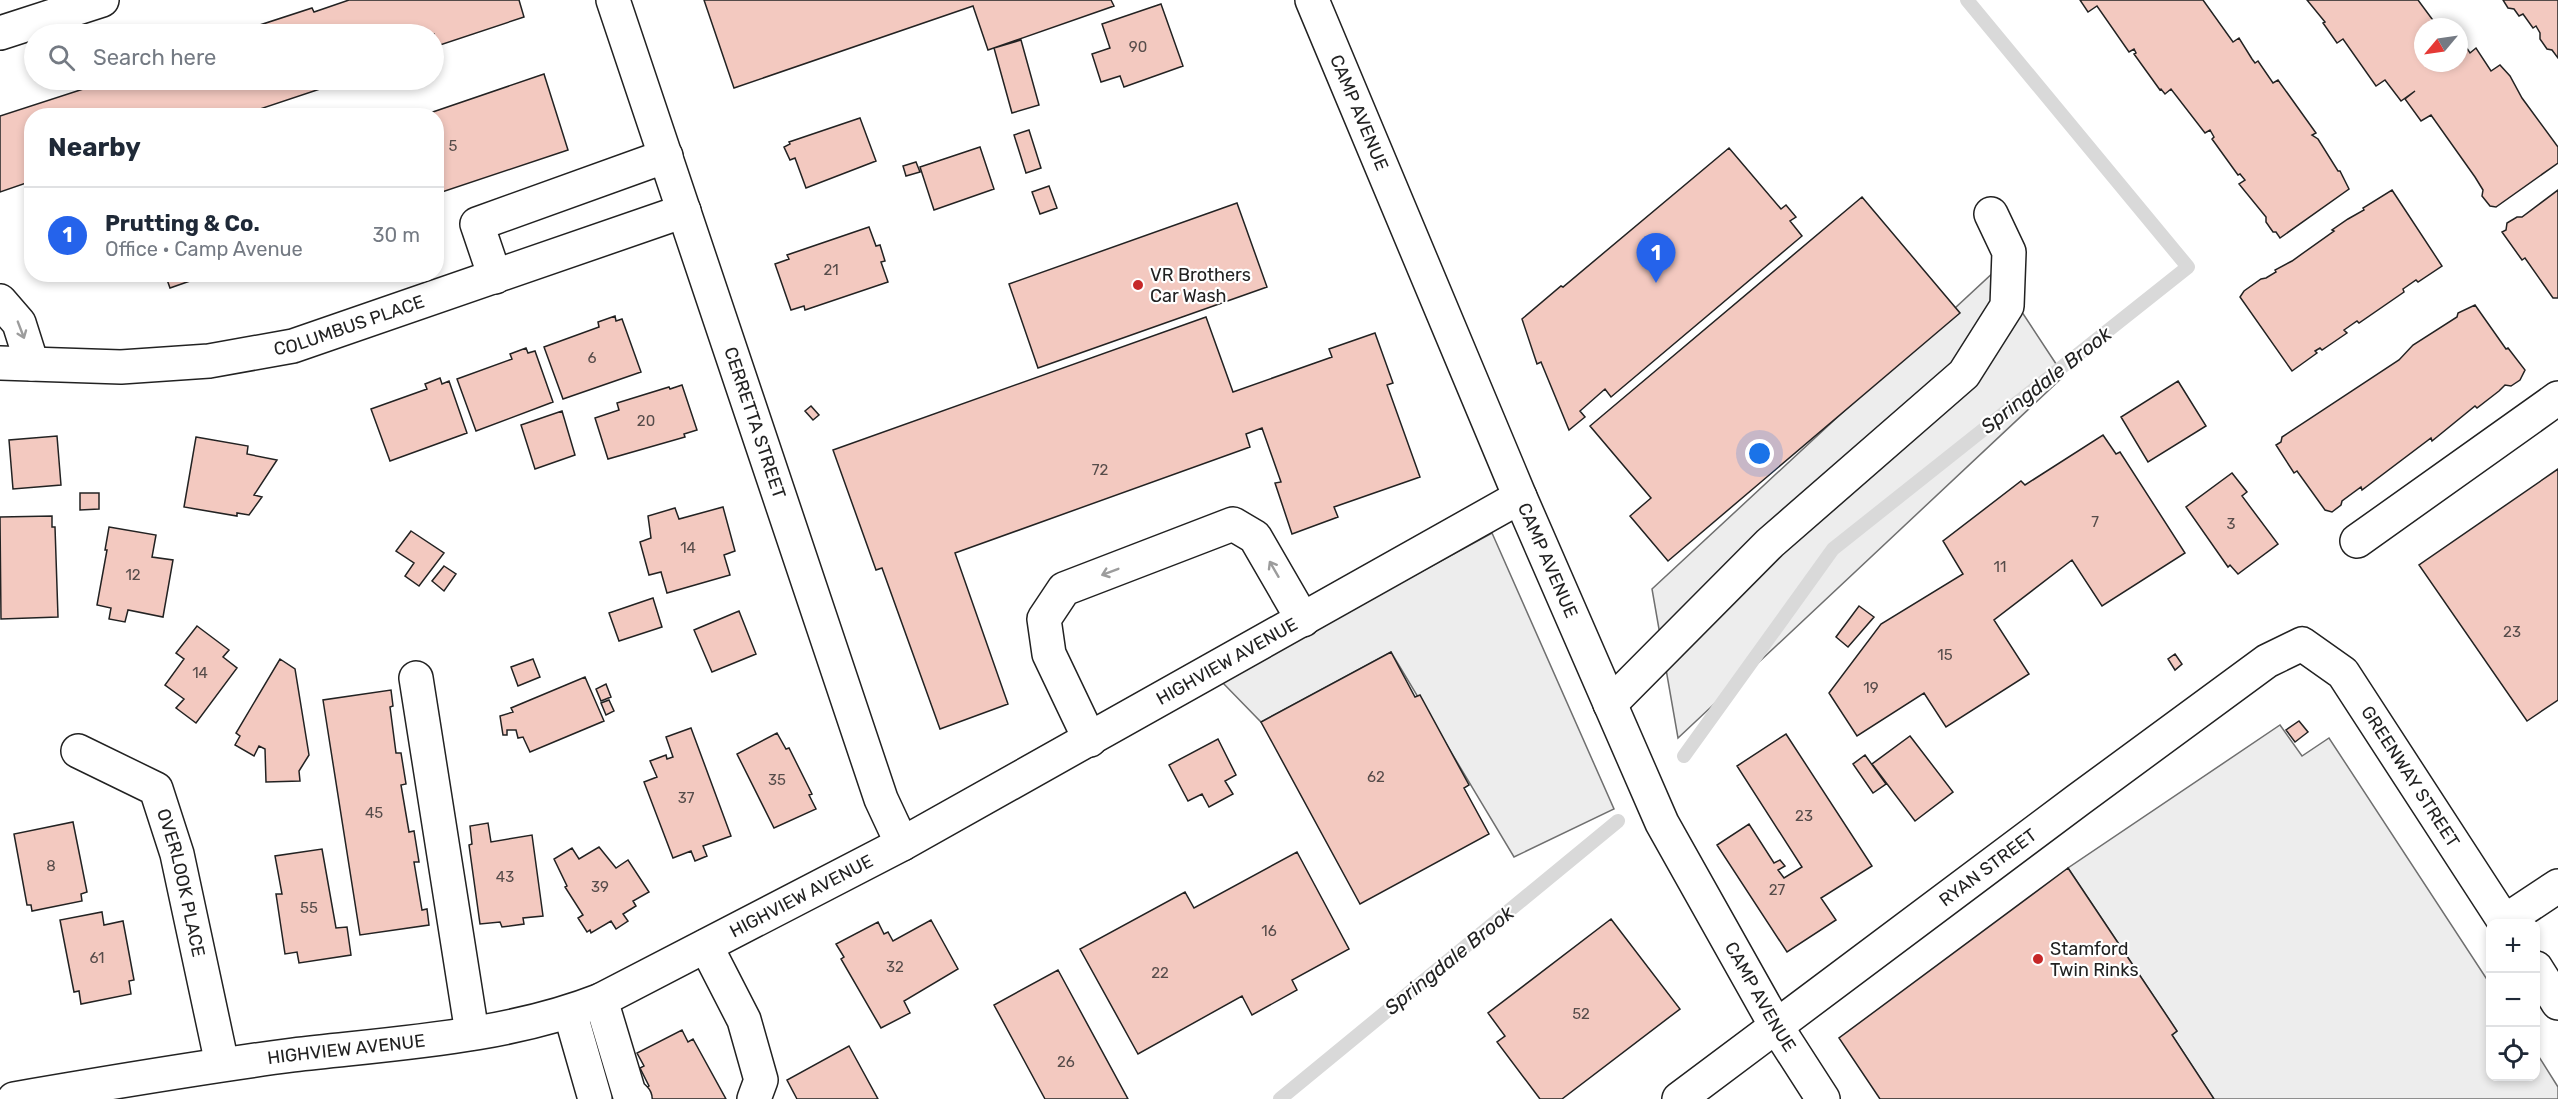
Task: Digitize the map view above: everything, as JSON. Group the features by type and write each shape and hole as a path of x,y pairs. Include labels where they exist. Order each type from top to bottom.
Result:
{"street":[{"path":"28,24 102,0"},
{"name":"CERRETTA STREET","path":"614,0 880,799 902,844"},
{"name":"CAMP AVENUE","path":"1312,0 1520,497 1662,823 1776,1026 1823,1099"},
{"path":"0,33 24,25"},
{"path":"495,277 477,224 666,156"},
{"name":"COLUMBUS PLACE","path":"0,363 121,367 209,361 293,346 684,211"},
{"path":"1610,704 1770,543 1964,374 2007,306 2009,252 1991,214"},
{"path":"0,302 19,322 32,364"},
{"path":"2357,542 2558,398"},
{"name":"HIGHVIEW AVENUE","path":"14,1099 222,1064 527,1024 570,1012 601,1000 902,844 1520,497"},
{"path":"1090,740 1049,654 1044,619 1064,589 1233,524 1255,537 1303,620"},
{"name":"GREENWAY STREET","path":"2302,644 2343,673 2504,919"},
{"name":"RYAN STREET","path":"1679,1099 2258,668 2302,644"},
{"path":"416,678 472,1033"},
{"name":"OVERLOOK PLACE","path":"78,751 156,789 177,854 222,1064"},
{"path":"2510,919 2558,886"},
{"path":"706,946 744,1020 761,1080 754,1099"},
{"path":"2538,973 2558,1003"},
{"path":"601,1000 629,1093 635,1099"},
{"path":"570,1012 596,1099"}],"shaded area":[{"path":"1995,271 2064,376 1678,738 1652,589"},
{"path":"1492,533 1614,809 1514,857 1391,652 1261,722 1221,681"},
{"path":"2280,725 2302,756 2329,738 2486,978 2486,1081 2540,1081 2540,1058 2558,1087 2558,1099 2214,1099 2172,1035 2177,1031 2068,868"}],"building":[{"path":"349,0 519,0 524,17 444,44 444,24 263,24 312,8 314,12"},
{"path":"704,0 1111,0 1114,6 988,50 973,6 734,88"},
{"path":"2080,0 2203,0 2233,42 2239,38 2255,63 2258,61 2273,83 2278,80 2316,133 2312,135 2318,139 2340,171 2349,189 2280,238 2276,232 2273,232 2266,222 2266,217 2239,184 2245,180 2240,174 2238,175 2212,139 2214,137 2210,130 2205,133 2171,89 2165,94 2160,90 2134,54 2136,53 2134,49 2129,52 2097,6 2088,12"},
{"path":"2307,0 2418,0 2431,18 2414,18 2414,72 2468,72 2468,50 2470,53 2476,48 2491,71 2500,65 2510,76 2522,98 2558,147 2558,163 2496,207 2490,206 2482,196 2483,190 2475,177 2431,115 2421,121 2405,99 2415,91 2401,101 2385,80 2376,86 2343,39 2337,43 2323,23 2325,22"},
{"path":"2503,0 2558,0 2558,58 2540,39 2536,26 2533,28 2523,14 2519,16 2514,9 2508,8"},
{"path":"1161,4 1183,66 1124,87 1120,76 1101,82 1092,54 1110,48 1102,24"},
{"path":"1021,40 1039,105 1012,113 994,48"},
{"path":"544,74 568,150 444,191 444,108"},
{"path":"80,90 317,90 263,108 25,108"},
{"path":"24,108 24,184 0,192 0,116"},
{"path":"860,118 876,161 806,188 795,158 790,160 784,147 790,144 789,142"},
{"path":"1029,130 1041,168 1026,173 1014,135"},
{"path":"980,147 994,189 934,210 920,167"},
{"path":"1729,148 1781,209 1786,205 1796,217 1790,221 1802,236 1611,397 1605,389 1580,411 1585,417 1569,430 1541,362 1537,364 1522,319"},
{"path":"916,162 920,172 906,176 903,166"},
{"path":"1049,186 1057,208 1040,214 1032,192"},
{"path":"2392,190 2442,266 2418,282 2416,280 2403,289 2404,292 2359,323 2357,321 2344,330 2347,333 2322,350 2320,348 2315,351 2317,353 2292,371 2240,297 2244,291 2261,279 2276,272 2275,270 2292,261 2334,231 2332,230"},
{"path":"2558,190 2558,298 2553,298 2525,258 2522,260 2502,232 2506,230 2507,223 2517,217 2522,217"},
{"path":"1862,197 1960,313 1668,561 1630,516 1651,498 1590,426"},
{"name":"VR Brothers Car Wash","path":"1237,203 1267,287 1038,368 1009,284"},
{"path":"869,227 876,246 880,245 885,261 881,262 888,282 805,310 804,306 791,310 775,264 789,259 787,255"},
{"path":"168,282 187,282 170,288"},
{"path":"2475,305 2506,349 2508,348 2525,370 2520,380 2511,386 2505,385 2477,408 2475,406 2432,441 2431,438 2362,490 2361,487 2342,501 2341,505 2332,512 2325,510 2297,471 2294,473 2276,445 2281,442 2282,437 2399,360 2413,345 2457,317 2458,313"},
{"path":"615,316 616,321 622,319 641,372 563,399 544,347 599,327 598,322"},
{"path":"1206,317 1233,392 1332,357 1329,349 1375,333 1393,383 1387,385 1420,477 1334,507 1338,517 1292,534 1275,483 1281,482 1262,428 1246,434 1250,447 955,553 1008,704 940,729 882,568 876,570 833,450"},
{"path":"526,348 528,353 535,351 553,402 476,431 457,379 512,359 510,354"},
{"path":"440,378 442,384 449,381 467,433 390,461 371,409 427,389 425,384"},
{"path":"2178,381 2206,426 2148,462 2121,417"},
{"path":"682,385 697,430 684,434 685,437 608,459 595,418 619,410 617,403"},
{"path":"811,406 819,415 813,420 805,411"},
{"path":"562,411 575,455 535,469 521,425"},
{"path":"2103,435 2116,454 2120,452 2185,553 2102,606 2072,560 1994,620 2029,674 1946,727 1924,693 1857,736 1829,693 1881,624 1963,574 1943,541 2021,481 2025,485"},
{"path":"57,436 61,485 13,489 9,440"},
{"path":"196,437 248,446 247,454 277,460 254,495 262,497 249,515 237,513 237,516 184,507"},
{"path":"2558,469 2558,700 2527,721 2419,565"},
{"path":"2232,473 2247,492 2242,496 2278,544 2238,574 2230,565 2228,567 2186,507"},
{"path":"80,493 99,493 99,509 80,510"},
{"path":"723,507 735,551 724,555 730,575 667,593 661,572 649,575 640,542 651,538 648,516 675,508 679,519"},
{"path":"52,516 52,527 55,527 58,617 1,619 0,517"},
{"path":"109,527 156,535 152,557 173,560 163,617 128,610 125,622 109,619 111,608 97,605"},
{"path":"411,531 444,553 419,586 405,576 414,563 396,551"},
{"path":"444,566 456,574 444,591 432,581"},
{"path":"653,598 662,627 619,641 609,613"},
{"path":"1859,606 1874,617 1848,647 1836,637"},
{"path":"739,611 756,654 712,672 694,630"},
{"path":"197,626 229,650 223,657 237,668 196,723 176,708 184,699 165,685 184,659 176,653"},
{"path":"1391,652 1415,697 1420,695 1469,785 1464,788 1489,834 1360,904 1261,722"},
{"path":"2175,654 2182,664 2175,670 2168,659"},
{"path":"280,659 295,669 309,755 299,771 300,781 266,782 265,749 259,746 254,756 235,745 240,736 236,733"},
{"path":"533,659 540,677 518,686 511,667"},
{"path":"585,677 604,721 530,752 523,737 518,738 516,730 507,730 507,735 503,735 500,716 513,712 511,708"},
{"path":"606,684 611,697 601,701 596,689"},
{"path":"391,690 393,706 390,707 396,753 401,753 406,784 401,785 409,832 414,831 419,862 414,862 422,910 427,909 429,925 360,935 323,700"},
{"path":"609,700 614,711 606,715 601,703"},
{"path":"2299,721 2308,732 2295,742 2286,730"},
{"path":"691,728 731,836 703,846 707,856 695,861 691,851 673,858 644,782 657,777 650,761 666,755 667,759 673,757 666,737"},
{"path":"777,733 786,749 789,748 812,794 809,795 816,809 774,828 737,754"},
{"path":"1786,734 1872,866 1821,898 1836,920 1787,952 1717,845 1749,824 1774,863 1780,860 1785,866 1778,870 1784,878 1802,867 1737,766"},
{"path":"1910,736 1953,792 1915,821 1872,764"},
{"path":"1218,739 1236,775 1225,781 1233,794 1209,807 1202,794 1188,801 1169,765"},
{"path":"1865,755 1886,784 1873,793 1853,764"},
{"path":"73,822 87,892 81,894 82,901 32,911 31,905 27,905 14,834"},
{"path":"488,823 491,842 532,835 543,916 523,918 524,924 502,927 500,922 480,924 469,845 472,844 470,826"},
{"path":"599,847 616,868 628,860 649,892 633,901 636,906 623,914 628,921 616,929 611,921 591,933 590,930 587,932 578,918 583,915 565,887 567,886 554,859 572,848 579,859"},
{"path":"322,849 336,928 347,927 351,955 299,963 297,952 285,954 276,894 282,894 275,856"},
{"path":"1297,852 1349,949 1292,980 1297,990 1252,1015 1242,996 1138,1054 1080,949 1185,892 1194,908"},
{"name":"Stamford Twin Rinks","path":"2068,868 2177,1031 2172,1035 2214,1099 1880,1099 1839,1038"},
{"path":"102,912 104,925 123,921 134,980 129,981 131,994 81,1004 79,991 74,992 60,920"},
{"path":"1611,919 1680,1009 1562,1099 1540,1099 1497,1042 1505,1036 1488,1013"},
{"path":"931,920 958,969 904,1001 910,1013 881,1028 841,959 844,957 836,944 878,922 884,934 888,932 893,941"},
{"path":"1058,970 1128,1099 1045,1099 994,1005"},
{"path":"682,1030 688,1042 693,1039 726,1099 648,1099 643,1089 649,1086 640,1068 644,1066 637,1053"},
{"path":"849,1046 878,1099 797,1099 787,1080"}],"waterway":[{"name":"Springdale Brook","path":"1684,756 1833,549 2188,267 1967,0"},
{"name":"Springdale Brook","path":"1280,1099 1618,821"}],"place":[{"name":"Prutting & Co.","path":"1656,283"},
{"name":"VR Brothers Car Wash","path":"1138,285"},
{"name":"Stamford Twin Rinks","path":"2038,959"}]}
